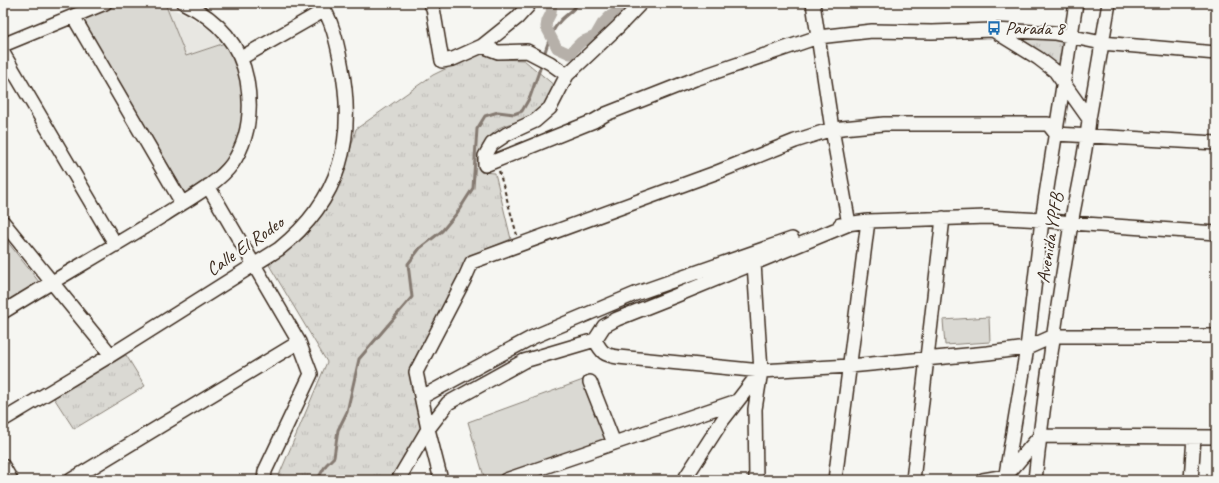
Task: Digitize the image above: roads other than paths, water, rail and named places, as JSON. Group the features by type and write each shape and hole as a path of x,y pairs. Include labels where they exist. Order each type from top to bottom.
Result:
{"street":[{"path":"3,45 105,3"},
{"path":"3,312 51,282 116,245 182,203 208,186 223,174 232,164 248,127 250,109 249,93 244,68 241,58 233,44 211,20 199,10 184,3"},
{"path":"430,3 433,8 442,61 453,59 482,46 517,18 528,6 528,3"},
{"path":"641,3 567,75 550,108 534,121 507,134 492,144 485,156 485,165 606,114 695,80 818,37 872,31 932,32 994,30 1054,33 1102,43 1216,53"},
{"path":"813,3 832,129 849,224"},
{"name":"Avenida YPFB","path":"1006,478 1027,348 1042,220 1076,3"},
{"name":"Avenida YPFB","path":"1035,480 1071,223 1109,3"},
{"path":"241,58 322,6"},
{"name":"Calle El Rodeo","path":"3,420 111,355 279,249 295,236 312,218 327,196 337,172 344,148 346,128 344,77 334,34 322,6"},
{"path":"73,16 182,203"},
{"path":"994,30 1056,71 1089,119"},
{"path":"482,46 498,52 527,51 550,63 567,75"},
{"path":"3,53 116,245"},
{"path":"441,480 416,372 472,262 715,173 795,141 832,129 884,124 1048,124 1056,134 1216,143"},
{"path":"208,186 299,342 310,374 265,471 264,480"},
{"path":"422,397 527,339 635,294 826,227 868,220 987,217 1216,233"},
{"path":"913,480 943,218"},
{"path":"835,480 868,220"},
{"path":"3,222 111,355"},
{"path":"398,480 428,429 448,403 524,361 595,340 604,326 617,319 849,224"},
{"path":"754,263 761,371 755,410 756,480"},
{"path":"595,340 600,349 606,355 761,371 850,366 988,353 1027,348 1054,336 1216,336"},
{"path":"71,480 299,342"},
{"path":"684,480 722,421 761,371"},
{"path":"590,382 614,443"},
{"path":"506,480 532,476 614,443 737,401"},
{"path":"983,480 1006,478 1040,436 1216,437"},
{"path":"1191,480 1194,437"},
{"path":"3,466 11,480"}],"waterway":[{"path":"552,3 551,13 546,27 557,48 570,54 581,42 595,36 602,24 610,16 620,11 627,3"},
{"path":"544,55 554,29 578,3"},
{"path":"317,480 326,465 334,457 338,430 347,412 359,359 412,297 408,264 420,248 442,231 457,213 473,188 477,129 485,116 498,112 514,114 522,111 530,97 542,63"}],"place":[{"name":"Parada 8","path":"994,28"}]}
